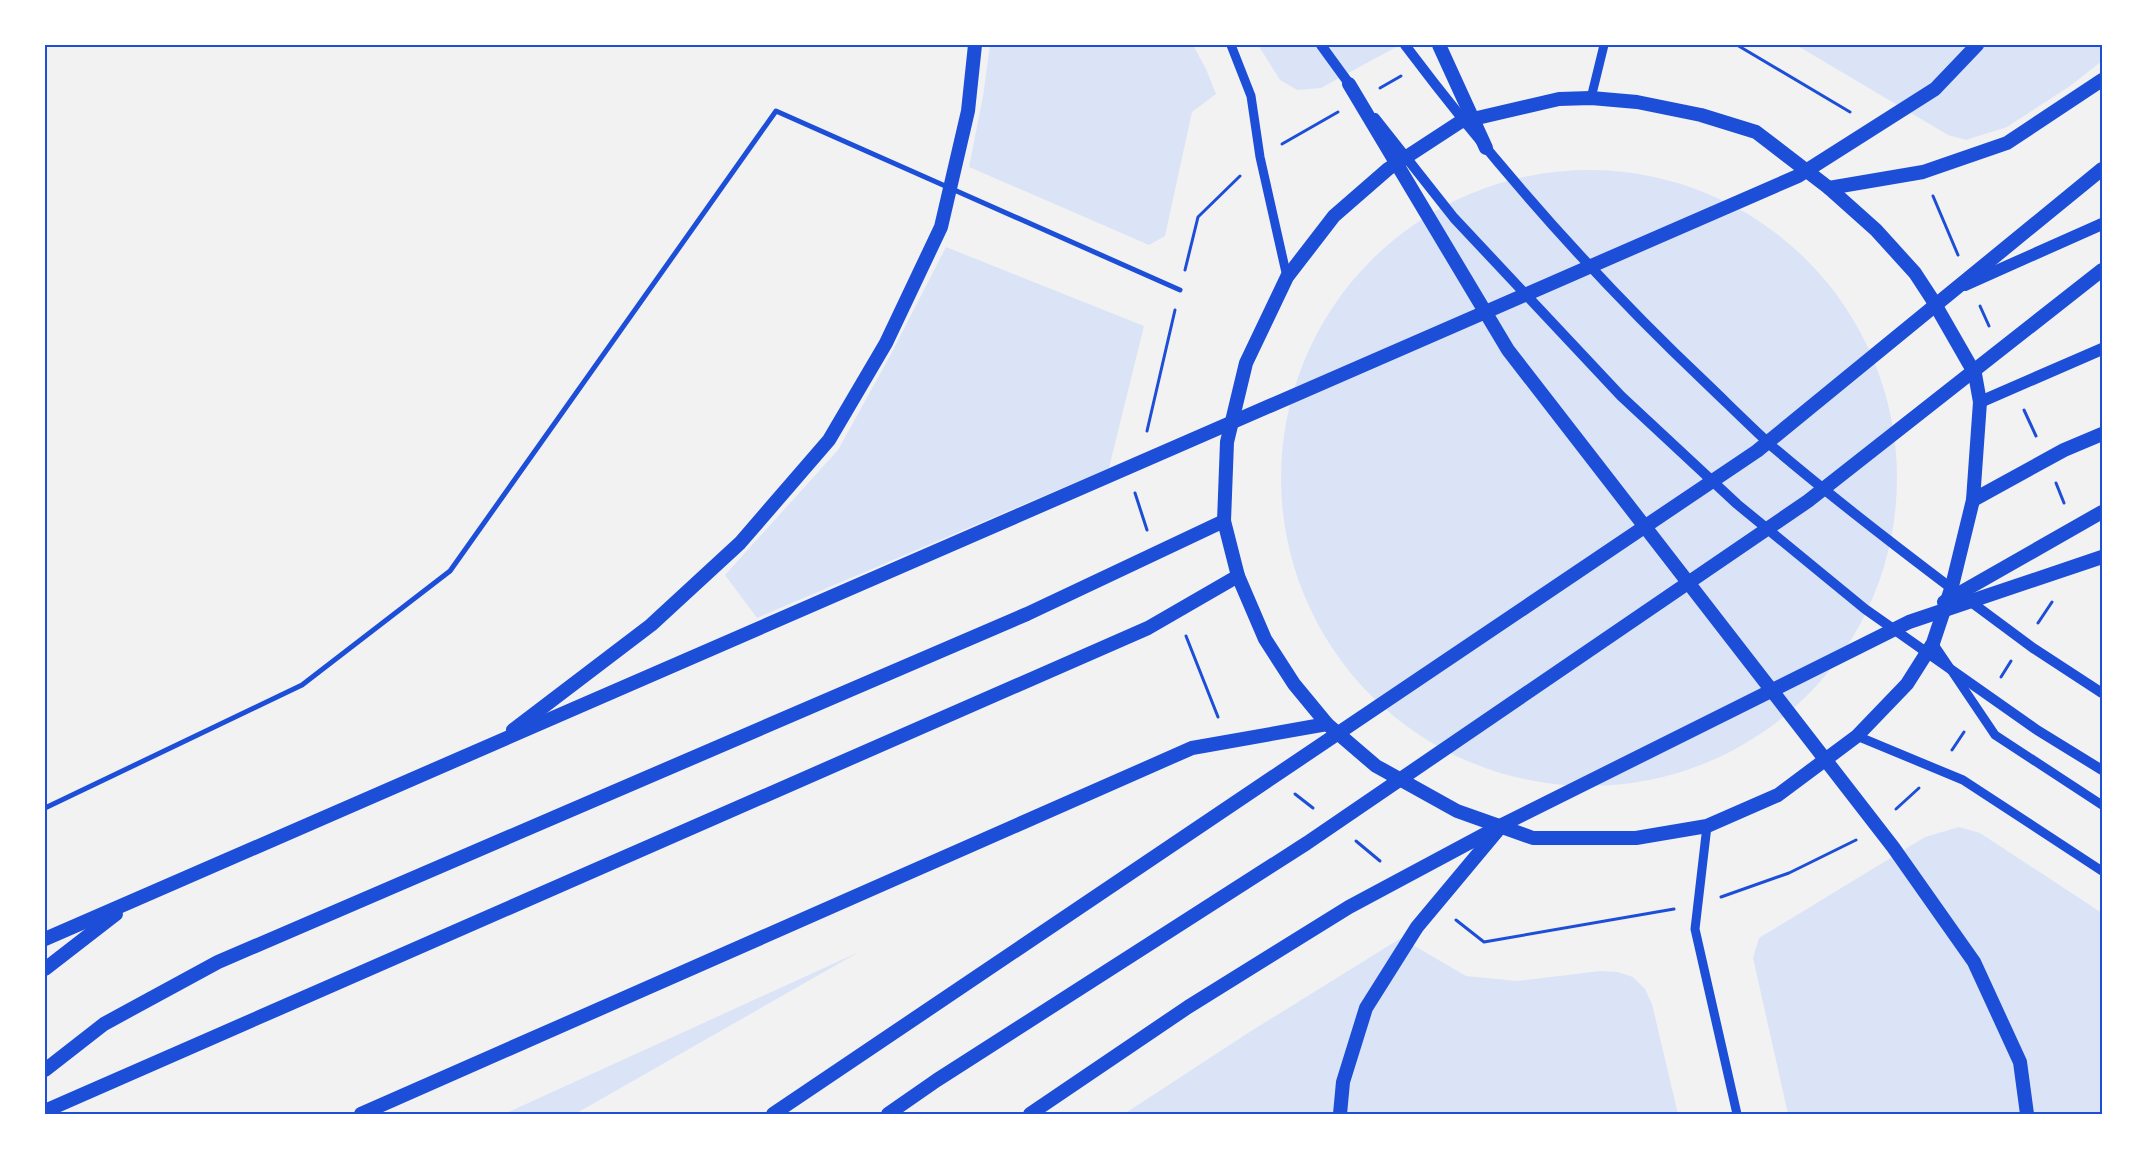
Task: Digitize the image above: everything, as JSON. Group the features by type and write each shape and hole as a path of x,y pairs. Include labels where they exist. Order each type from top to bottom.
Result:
{"highway":[{"path":"495,744 651,625 740,543 829,440 886,343 941,227 968,111 975,45"},
{"path":"1439,45 1486,148"},
{"path":"45,939 1798,176 1935,89 1977,45"},
{"path":"1829,188 1923,172 2007,143 2102,80"},
{"path":"1349,84 1508,350 1893,846 1974,962 2020,1062 2027,1114"},
{"path":"1591,98 1637,102 1692,113 1756,132 1829,188 1876,230 1915,273 1975,374 1980,402 1973,500 1952,586 1933,642 1907,684 1857,736 1778,795 1707,826 1636,838 1532,838 1457,812 1376,766 1327,724 1294,684 1265,639 1238,576 1224,521 1227,442 1246,363 1287,278 1334,216 1388,169 1460,122 1559,99 1591,98"},
{"path":"773,1114 1756,451 2102,169"},
{"path":"888,1114 937,1080 1307,843 1808,501 2102,270"},
{"path":"1973,500 2064,450 2102,434"},
{"path":"1030,1114 1188,1006 1349,907 1504,824 1908,622 2102,512"},
{"path":"45,1070 104,1024 218,962 1027,614 1224,521"},
{"path":"1908,622 2102,557"},
{"path":"45,1111 1148,628 1238,576"},
{"path":"361,1114 1192,748 1327,724"},
{"path":"1340,1114 1343,1082 1366,1008 1417,927 1504,824"},
{"path":"45,969 130,902"}],"main road":[{"path":"1321,45 1349,84 1454,218 1621,396 1737,504 1865,609 2037,730 2102,770"},
{"path":"1404,45 1536,208 1649,329 1774,447 1894,546 2033,648 2102,693"},
{"path":"1932,299 2102,224"},
{"path":"1980,402 2102,349"}],"street":[{"path":"1232,45 1251,96 1260,157 1287,278"},
{"path":"1591,98 1604,45"},
{"path":"45,808 302,685 450,571 776,111 1180,290"},
{"path":"1933,642 1996,735 2102,805"},
{"path":"1857,736 1963,780 2102,871"},
{"path":"1707,826 1694,929 1737,1114"}],"shaded area":[{"path":"990,45 1193,45 1206,69 1216,94 1192,112 1165,236 1149,245 969,167 983,96"},
{"path":"1258,45 1400,45 1321,88 1297,90 1280,80"},
{"path":"1796,45 2102,45 2102,61 2070,86 2007,127 1966,140 1948,135"},
{"path":"1589,170 1619,171 1649,176 1707,193 1734,206 1760,222 1785,240 1807,260 1827,282 1845,307 1861,333 1874,360 1891,418 1896,448 1896,508 1891,538 1874,596 1861,623 1845,649 1827,674 1807,696 1785,716 1760,734 1734,750 1707,763 1649,780 1619,785 1589,786 1559,785 1529,780 1471,763 1444,750 1418,734 1393,716 1371,696 1351,674 1333,649 1317,623 1304,596 1287,538 1282,508 1281,478 1282,448 1287,418 1304,360 1317,333 1333,307 1351,282 1371,260 1393,240 1418,222 1444,206 1471,193 1529,176 1559,171"},
{"path":"946,247 1144,326 1109,468 757,618 725,575 838,450 891,354"},
{"path":"1959,827 1980,833 2102,913 2102,1114 1788,1114 1753,958 1759,938 1925,837"},
{"path":"1401,938 1466,976 1517,981 1600,971 1618,972 1633,977 1645,989 1652,1004 1678,1114 1124,1114 1248,1033"},
{"path":"859,952 575,1114 504,1114"}]}
